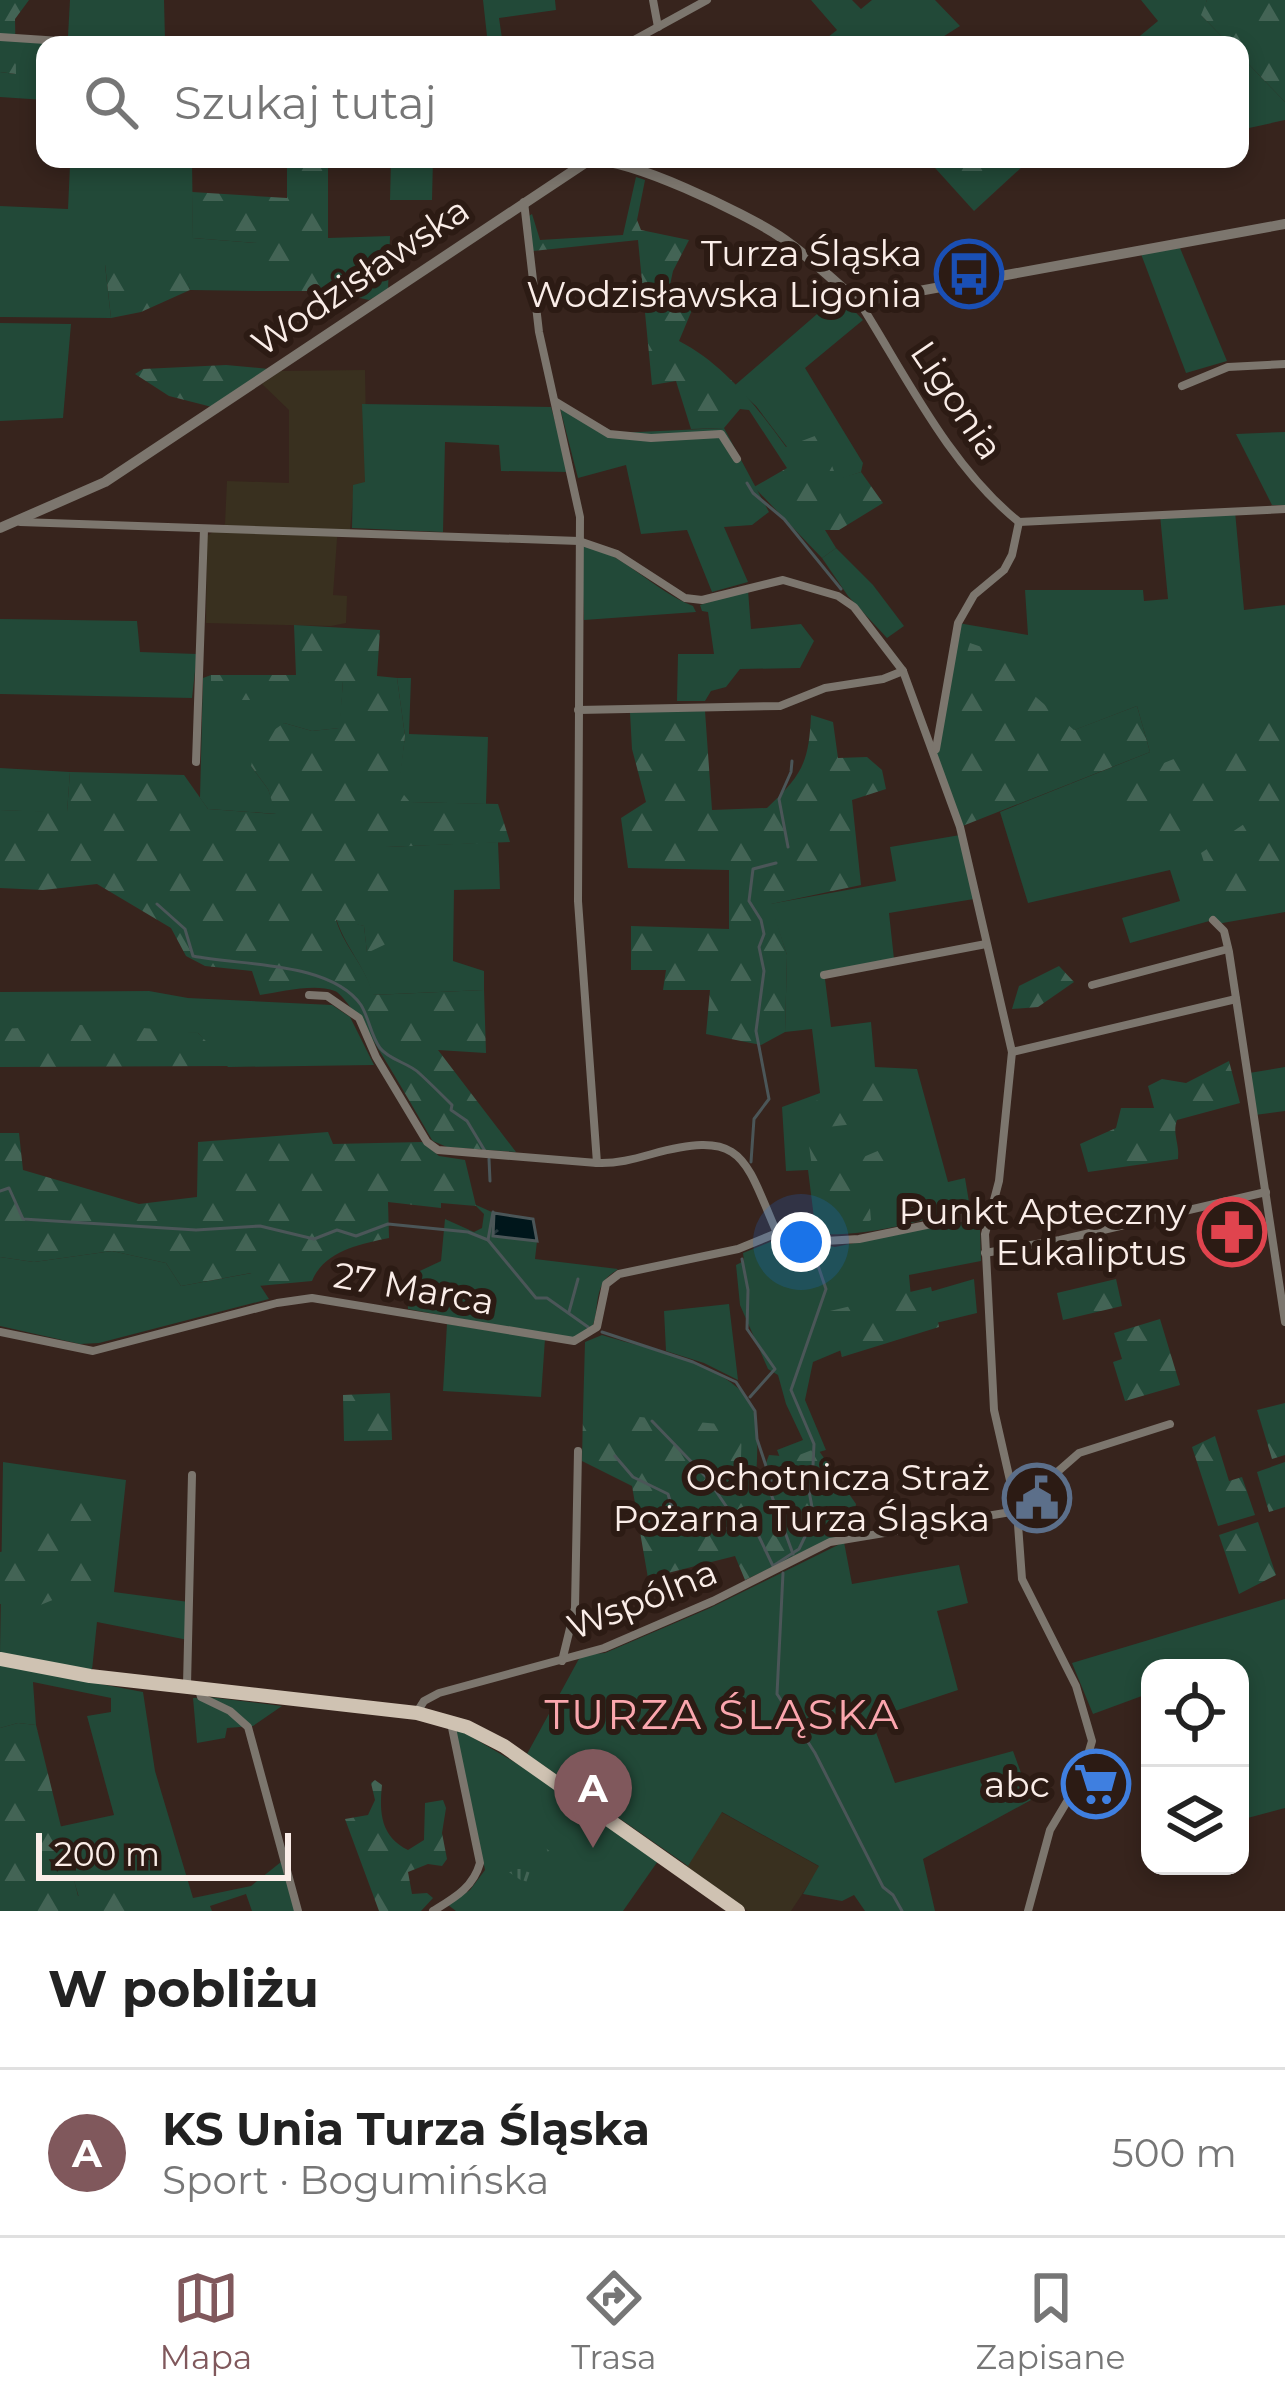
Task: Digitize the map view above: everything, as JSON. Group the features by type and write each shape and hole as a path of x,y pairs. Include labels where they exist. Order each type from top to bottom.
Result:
{"main road":[{"path":"0,1659 46,1670 417,1713 451,1721 504,1746 738,1911"}],"street":[{"path":"653,0 658,27"},
{"path":"642,36 707,0"},
{"path":"0,37 36,39"},
{"name":"Wodzisławska","path":"0,529 105,482 576,168"},
{"name":"Wodzisławska","path":"630,168 742,215 779,236 859,302"},
{"path":"524,202 538,332 580,517 578,901 597,1163"},
{"path":"859,302 1285,224"},
{"name":"Ligonia","path":"859,302 940,429 978,481 1018,522"},
{"path":"1182,386 1228,367 1285,364"},
{"path":"555,402 609,434 651,438 721,434 737,459"},
{"path":"935,751 958,623 974,595 1004,570 1018,522 1285,509"},
{"name":"Wodzisławska","path":"20,522 579,541"},
{"path":"196,762 204,529"},
{"path":"579,541 617,554 685,598 702,600 783,580 838,596 868,621 903,671 960,827 1012,1052 999,1181 989,1213 985,1253 994,1410 1017,1511 1022,1579 1070,1673 1092,1741 1081,1778 1050,1830 1028,1911"},
{"path":"578,710 780,706 825,688 883,680 903,671"},
{"path":"1213,920 1224,931 1228,949 1285,1322"},
{"path":"824,975 986,944"},
{"path":"1092,985 1228,949"},
{"path":"309,995 327,996 358,1018 376,1058 427,1142 438,1150 597,1163 628,1160 693,1142 718,1143 732,1150 748,1169 777,1233"},
{"path":"1012,1052 1236,999"},
{"path":"985,1253 1266,1192"},
{"name":"27 Marca","path":"0,1332 93,1351 312,1298 574,1341 597,1327 611,1277 738,1250 777,1233 859,1239 989,1213"},
{"path":"1011,1490 1047,1481 1079,1453 1170,1424"},
{"name":"Wspólna","path":"562,1660 575,1608 578,1451"},
{"path":"193,1475 193,1688 248,1726 298,1911"},
{"name":"Wspólna","path":"417,1713 424,1700 439,1693 604,1648 713,1601 830,1542 1017,1511"},
{"path":"433,1911 476,1878 480,1863 451,1721"}],"shaded area":[{"path":"365,370 367,483 354,487 350,530 338,530 337,539 333,595 347,596 346,623 206,623 207,536 225,524 227,481 289,483 289,410 262,384 281,371"},
{"path":"721,1812 820,1867 791,1911 748,1911 685,1866"}],"green space":[{"path":"0,0 29,0 15,19 16,74 0,72"},
{"path":"70,0 164,0 165,36 68,36"},
{"path":"483,0 555,0 556,10 499,18 502,36 487,36"},
{"path":"811,0 852,0 861,9 872,0 935,0 960,26 944,36 829,36 837,30"},
{"path":"1141,0 1207,0 1202,16 1221,36 1140,36 1158,21"},
{"path":"1207,0 1285,0 1285,102 1249,64 1249,36 1221,36 1201,15"},
{"path":"15,38 36,40 36,99 0,97 0,72 15,74"},
{"path":"1249,64 1285,102 1285,120 1249,128"},
{"path":"70,168 192,168 193,238 257,243 257,291 190,290 183,265 105,265 111,318 0,317 0,206 68,209"},
{"path":"287,168 328,168 328,291 257,291 257,243 193,238 192,192 287,198"},
{"path":"391,168 433,168 432,200 390,200"},
{"path":"935,168 1021,168 974,211"},
{"path":"636,177 645,180 637,220 641,230 689,240 673,271 668,294 697,298 679,341 725,374 786,447 820,434 837,479 861,472 883,503 839,530 825,530 836,548 822,558 754,487 787,468 749,410 740,409 724,428 691,429 676,381 652,385 638,240 533,251 532,214 540,240 623,235"},
{"path":"390,236 388,290 369,300 328,291 328,238"},
{"path":"1180,248 1227,361 1186,373 1141,254"},
{"path":"105,264 184,265 190,290 141,312 111,318"},
{"path":"839,295 863,320 805,368 863,463 861,472 837,480 787,447 734,386"},
{"path":"0,323 71,324 63,418 0,421"},
{"path":"226,365 269,369 212,407 169,396 135,374 143,369"},
{"path":"362,404 551,407 569,472 501,471 499,445 445,442 443,532 352,528 353,485 365,482"},
{"path":"559,404 616,433 724,428 769,512 752,525 724,527 748,582 712,592 687,530 641,534 626,465 578,478"},
{"path":"1285,432 1285,505 1272,505 1236,434"},
{"path":"1235,511 1244,610 1285,605 1285,912 1217,924 1213,920 1130,943 1122,918 1180,901 1170,870 1028,903 1000,812 1150,752 1137,706 944,780 935,751 958,623 1028,635 1025,590 1143,590 1144,601 1168,599 1160,515"},
{"path":"581,543 611,555 696,612 584,620"},
{"path":"836,548 904,626 887,638 848,596 822,558"},
{"path":"748,590 751,629 801,624 814,641 800,668 740,669 726,687 711,691 705,701 677,701 678,654 714,654 708,612 700,605"},
{"path":"0,619 137,621 140,652 197,654 192,698 0,694"},
{"path":"294,625 380,630 377,676 397,678 405,736 399,789 410,802 498,804 510,842 386,847 402,890 386,944 367,953 364,926 336,920 373,995 484,990 486,1053 438,1050 516,1152 447,1147 433,1141 370,1035 335,991 308,988 260,995 252,971 205,966 186,956 171,928 97,884 43,890 0,888 0,810 67,812 70,772 184,775 208,809 276,814 268,789 251,766 257,742 284,723 312,731 339,728 343,682 309,682 288,700 211,700 211,675 296,675"},
{"path":"970,643 1008,656 1022,685 1074,730 1137,706 1150,752 960,827 944,780 952,776 952,729"},
{"path":"211,675 211,699 309,682 343,681 340,728 312,731 284,723 251,766 268,789 277,814 208,809 200,798 203,678"},
{"path":"397,678 411,678 409,734 488,737 486,804 409,802 398,789 405,736"},
{"path":"705,711 712,810 767,808 801,767 811,715 833,722 838,758 867,757 882,770 886,789 852,800 861,885 771,904 787,955 785,1032 761,1045 706,1034 710,990 663,990 666,970 631,970 631,926 729,929 729,870 628,868 621,818 646,802 632,749 630,712"},
{"path":"1283,715 1285,886 1239,893 1213,890 1201,853 1253,818 1246,788 1220,806 1202,810 1171,837 1149,838 1110,823 1129,777"},
{"path":"0,768 70,772 67,813 0,810"},
{"path":"960,835 974,899 889,913 894,959 824,971 831,1027 871,1022 875,1067 917,1069 948,1182 965,1178 970,1208 875,1231 816,1234 808,1170 786,1171 782,1107 820,1093 812,1029 785,1032 787,955 770,904 896,881 890,847"},
{"path":"498,842 500,889 454,890 453,961 484,971 484,990 372,995 336,918 364,926 367,952 385,847"},
{"path":"1059,966 1074,982 1038,1007 1012,1009 1019,986"},
{"path":"149,991 188,998 332,1005 350,1017 374,1065 228,1067 198,1033 0,1029 0,992"},
{"path":"99,1024 198,1033 230,1066 0,1067 0,1029"},
{"path":"1229,1061 1240,1103 1177,1120 1178,1159 1088,1172 1080,1144 1116,1128 1121,1108 1154,1108 1148,1086 1162,1079 1186,1083"},
{"path":"1285,1067 1285,1111 1255,1115 1249,1073"},
{"path":"879,1073 884,1110 871,1122 819,1128 832,1150 861,1158 899,1142 868,1185 871,1220 851,1231 820,1227 805,1115 832,1082"},
{"path":"328,1132 333,1144 422,1142 439,1156 465,1160 476,1206 388,1202 389,1238 334,1256 312,1281 258,1286 251,1273 181,1286 166,1263 112,1251 34,1262 0,1257 0,1133 19,1133 23,1170 139,1204 197,1197 198,1142"},
{"path":"474,1204 494,1213 493,1236 537,1241 535,1259 618,1269 603,1283 589,1331 570,1339 408,1309 407,1277 441,1261 445,1219 474,1232 482,1228 484,1214"},
{"path":"975,1218 981,1261 909,1275 911,1297 844,1349 813,1362 805,1400 826,1450 782,1463 777,1450 803,1440 778,1375 768,1369 740,1305 736,1265 744,1261 743,1253 775,1240 835,1247"},
{"path":"112,1251 166,1263 181,1286 252,1273 269,1299 99,1343 80,1344 0,1326 0,1257 34,1262"},
{"path":"974,1279 977,1313 932,1324 926,1293"},
{"path":"1116,1279 1122,1306 1063,1320 1057,1293"},
{"path":"931,1287 939,1327 842,1357 830,1311"},
{"path":"729,1304 738,1380 666,1351 664,1311"},
{"path":"1160,1319 1180,1385 1125,1401 1113,1362 1122,1359 1114,1333"},
{"path":"447,1324 545,1339 541,1397 443,1391"},
{"path":"602,1335 704,1367 738,1388 756,1420 756,1487 740,1487 583,1412 585,1342"},
{"path":"390,1393 392,1440 344,1441 343,1395"},
{"path":"1285,1403 1285,1455 1272,1459 1257,1410"},
{"path":"583,1412 742,1426 740,1487 774,1487 763,1471 769,1455 794,1457 817,1448 856,1504 851,1530 745,1580 735,1556 648,1578 632,1486 582,1461"},
{"path":"1215,1436 1229,1481 1242,1477 1255,1515 1218,1526 1192,1447"},
{"path":"3,1462 126,1480 114,1592 189,1602 188,1640 97,1622 92,1670 0,1653"},
{"path":"1285,1462 1285,1507 1269,1512 1257,1472"},
{"path":"97,1493 112,1512 92,1584 33,1608 0,1604 0,1552 11,1550 46,1510"},
{"path":"1258,1522 1276,1575 1239,1594 1219,1535"},
{"path":"844,1542 852,1584 959,1565 968,1603 937,1611 958,1690 871,1719 895,1783 1013,1751 1031,1800 923,1859 935,1911 865,1911 854,1895 842,1901 803,1894 819,1866 722,1812 688,1866 527,1754 581,1655 605,1653 710,1608"},
{"path":"1285,1599 1285,1808 1249,1818 1249,1659 1141,1659 1141,1696 1093,1714 1072,1663"},
{"path":"0,1665 143,1692 155,1771 193,1898 251,1886 286,1858 298,1911 252,1911 246,1894 210,1906 212,1911 83,1911 58,1827 114,1815 87,1716 111,1712 111,1698 33,1682 36,1725 0,1728"},
{"path":"193,1698 282,1706 253,1726 227,1728 225,1738 197,1743"},
{"path":"36,1725 78,1896 124,1886 138,1911 0,1911 0,1728"},
{"path":"455,1727 521,1766 658,1861 623,1911 456,1911 448,1905 470,1890 485,1870"},
{"path":"375,1780 382,1785 387,1831 408,1850 424,1840 425,1803 443,1800 446,1808 442,1833 447,1859 442,1866 428,1864 408,1872 412,1894 427,1893 433,1898 421,1911 379,1911 345,1819 368,1815 375,1800 371,1783"},
{"path":"520,1830 551,1852 528,1885 500,1866"}],"water":[{"path":"494,1213 533,1219 537,1241 493,1236"}],"waterway":[{"path":"747,483 784,519 841,589"},
{"path":"788,847 779,799 792,761"},
{"path":"751,1162 754,1119 769,1099 756,1031 764,971 759,947 764,934 749,901 753,869 776,863"},
{"path":"157,904 185,929 193,956 307,973 347,991 361,1005 380,1048 435,1088 452,1105 451,1110 467,1121 485,1151"},
{"path":"489,1159 490,1181"},
{"path":"0,1191 9,1188 23,1219 196,1230 260,1226 314,1239 337,1230 356,1236 388,1224 468,1232 488,1240 536,1298 547,1298 588,1327"},
{"path":"488,1240 493,1212"},
{"path":"615,1456 633,1477 668,1494 673,1511 699,1533 753,1524 773,1566 799,1549 814,1518 807,1480 814,1444 791,1390 826,1289 812,1248"},
{"path":"742,1259 748,1290 747,1329 775,1369 750,1397"},
{"path":"569,1312 578,1279"},
{"path":"602,1332 693,1362 736,1382 755,1411 770,1491 793,1554"},
{"path":"652,1421 707,1478 739,1525"},
{"path":"783,1573 777,1694 815,1753 883,1887 902,1911"}],"place":[{"name":"Turza Śląska Wodzisławska Ligonia","path":"969,274"},
{"name":"Punkt Apteczny Eukaliptus","path":"1232,1232"},
{"name":"Ochotnicza Straż Pożarna Turza Śląska","path":"1037,1498"},
{"name":"abc","path":"1096,1784"},
{"name":"KS Unia Turza Śląska","path":"593,1848"}],"district":[{"name":"TURZA ŚLĄSKA","path":"723,1714"}]}
